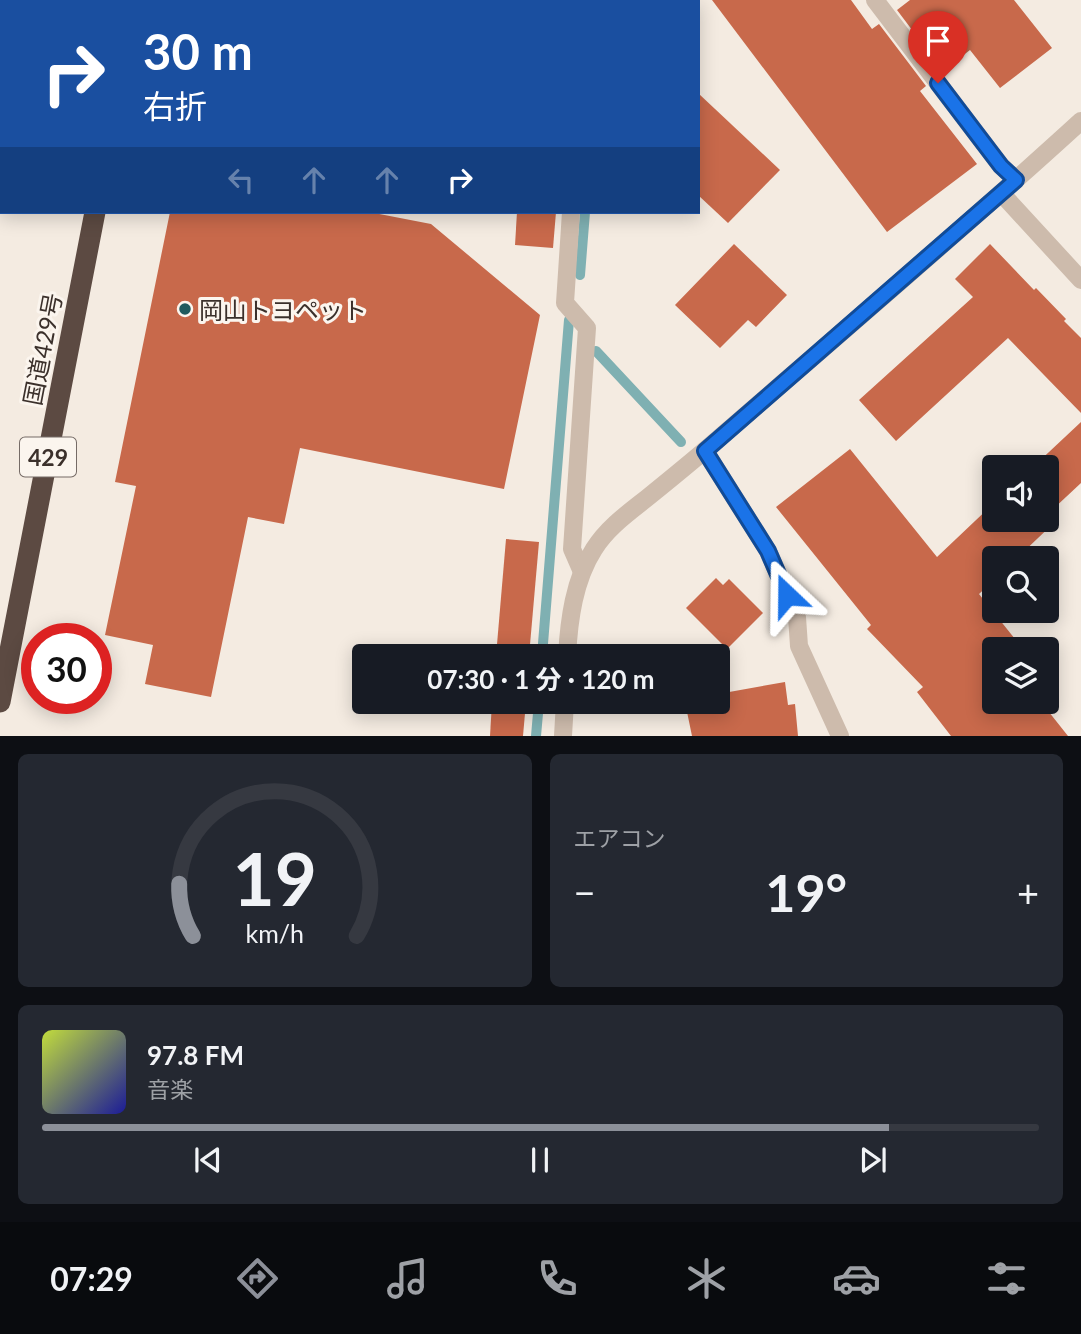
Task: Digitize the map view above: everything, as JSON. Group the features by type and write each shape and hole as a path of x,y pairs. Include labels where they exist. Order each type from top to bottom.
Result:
{"highway":[{"name":"国道429号","path":"0,702 95,214"}],"street":[{"path":"875,0 1001,166 1016,180"},
{"path":"568,644 570,622 582,572 594,548 610,529 705,451 1002,194 1081,121"},
{"path":"1002,194 1081,280"},
{"path":"571,214 565,303 587,328 572,549 582,572"},
{"path":"705,451 768,551 797,618 799,646 840,736"},
{"path":"563,736 564,714"}],"building":[{"path":"712,0 851,0 872,29 879,24 926,86 920,91 977,164 887,232"},
{"path":"910,0 1014,0 1052,48 1000,88 970,50 943,71 897,10"},
{"path":"700,95 780,170 728,223 700,197"},
{"path":"170,214 379,214 431,224 540,315 504,489 300,448 284,524 248,517 211,697 145,684 153,645 112,636 112,623 107,623 136,486 115,482"},
{"path":"517,214 556,214 553,248 515,245"},
{"path":"734,244 787,295 756,327 748,320 720,348 675,305"},
{"path":"990,244 1034,290 1036,288 1081,338 1081,413 1008,338 896,441 859,400 973,297 955,279"},
{"path":"1081,422 1081,483 1059,504 1059,455 1046,455"},
{"path":"850,449 937,557 982,514 982,532 1044,532 1030,546 982,546 982,591 979,594 982,598 982,623 1002,623 1013,637 982,637 982,714 1051,714 1068,736 951,736 917,692 923,687 867,629 871,625 776,507"},
{"path":"506,539 539,542 530,644 497,644"},
{"path":"716,578 723,585 729,579 763,613 730,646 722,644 686,608"},
{"path":"785,682 788,705 795,704 798,736 692,736 687,714 730,714 730,692"},
{"path":"491,714 525,714 523,736 490,736"}],"waterway":[{"path":"580,275 585,214"},
{"path":"543,644 569,320"},
{"path":"596,351 681,442"},
{"path":"536,736 538,714"}],"place":[{"name":"岡山トヨペット","path":"185,309"}],"route":[{"path":"787,595 768,551 705,451 1016,180 1001,166 938,83"}]}
